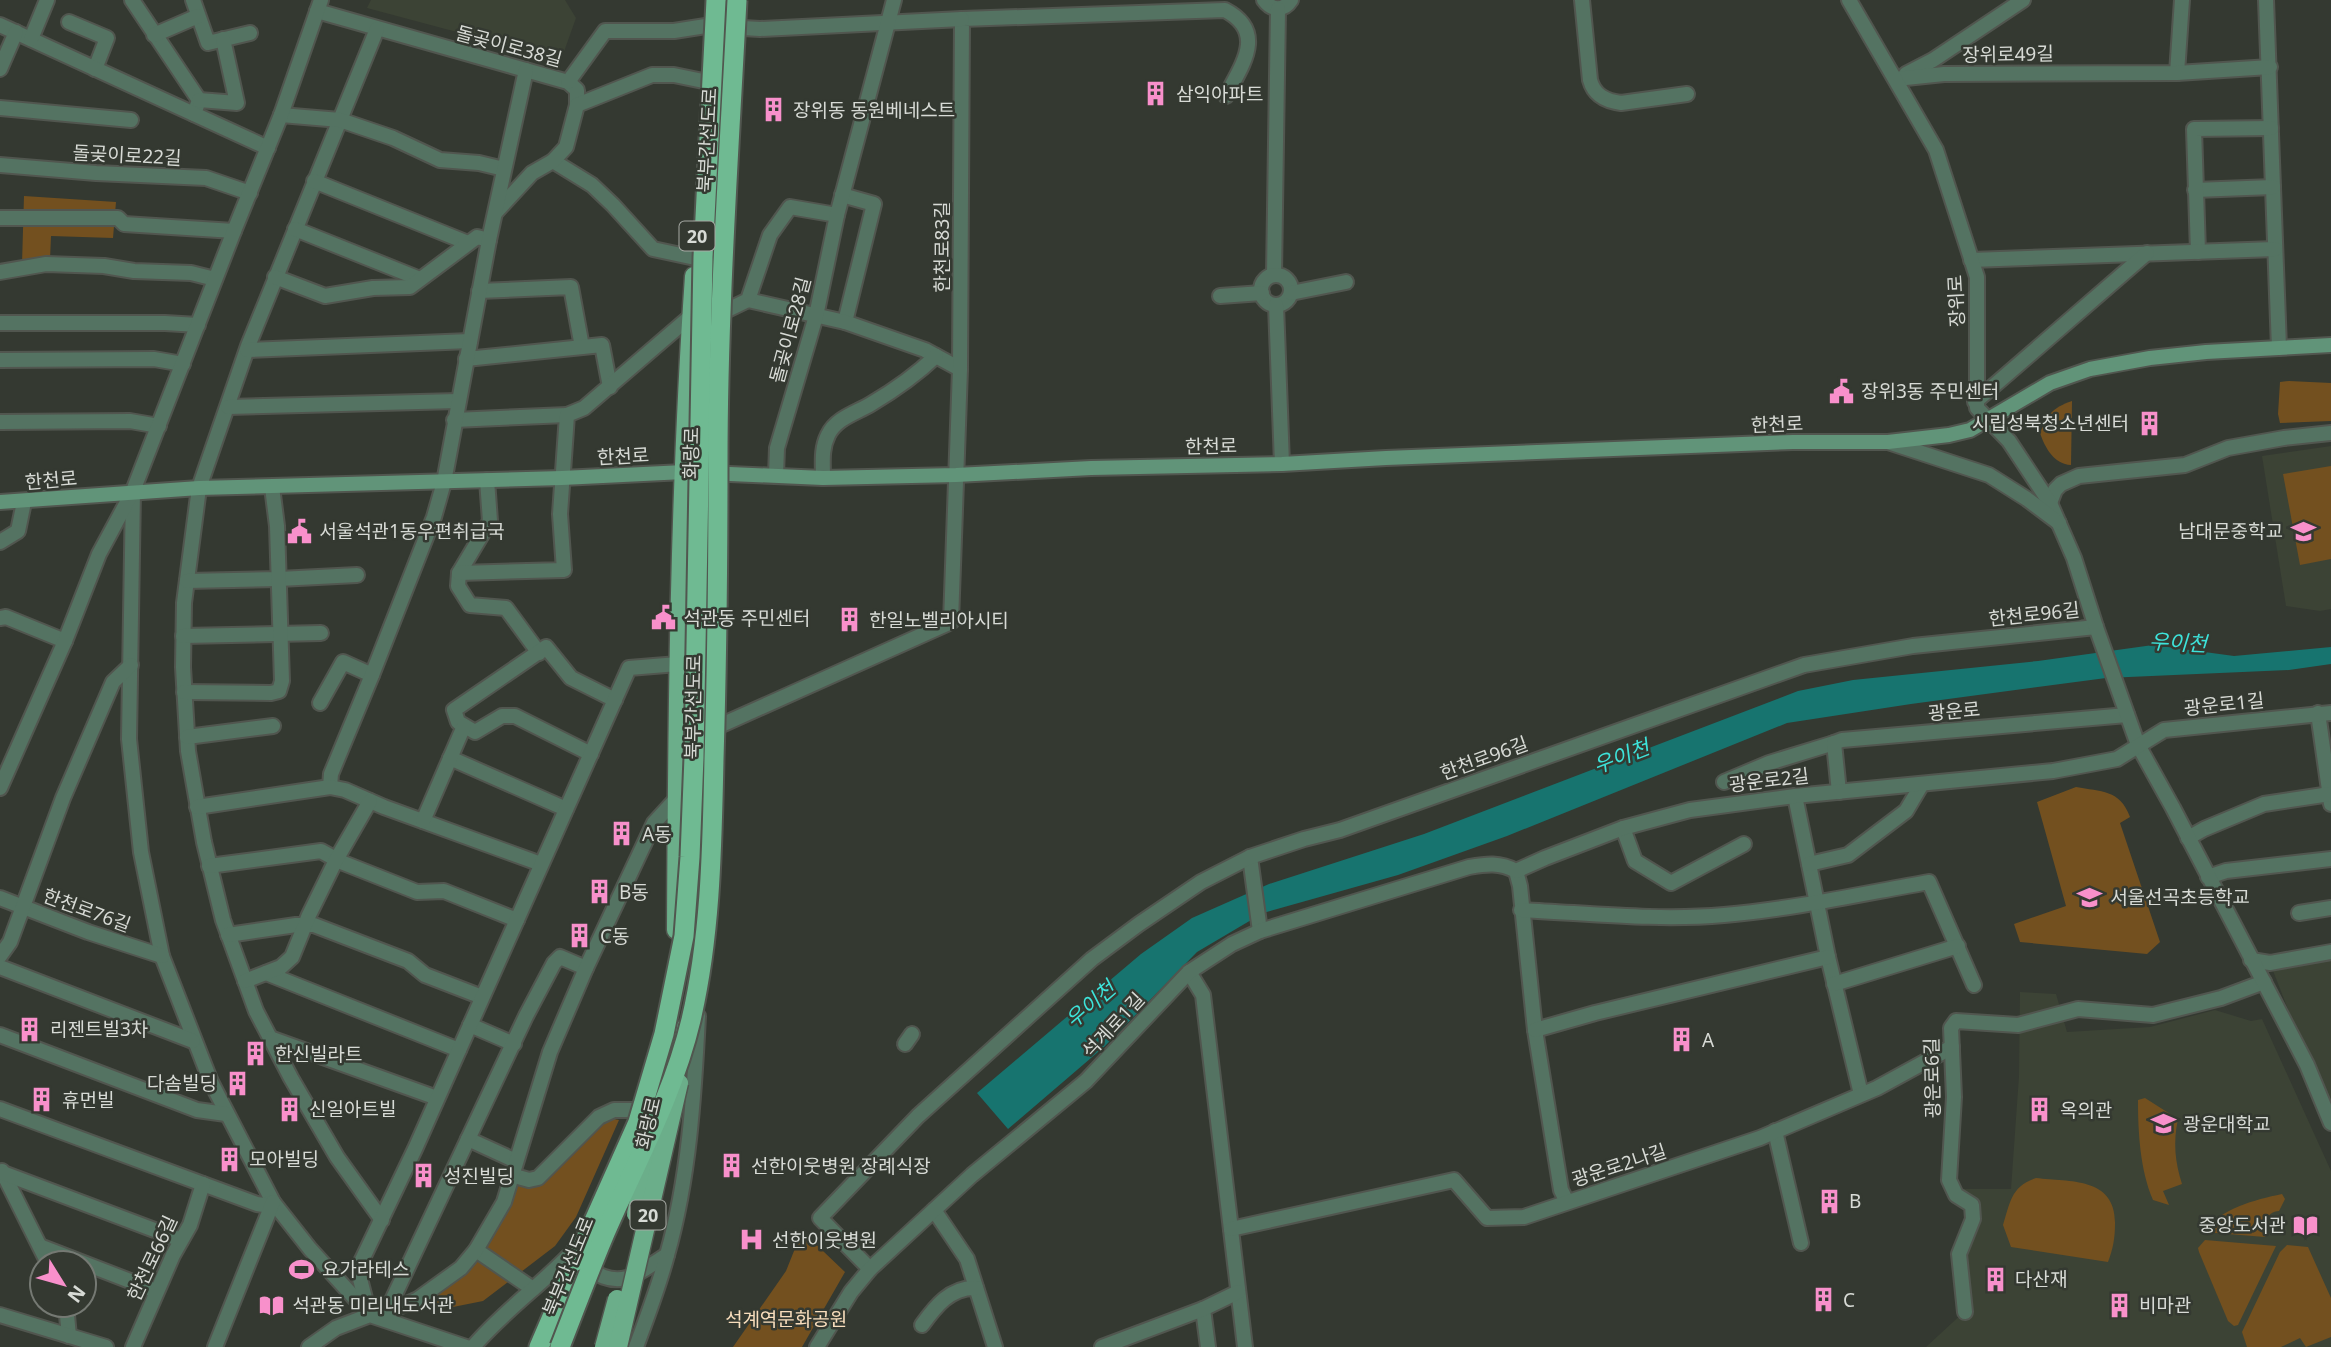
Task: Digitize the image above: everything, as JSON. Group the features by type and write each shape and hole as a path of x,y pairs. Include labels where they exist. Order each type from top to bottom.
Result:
{"highway":[{"name":"북부간선도로","path":"539,1347 638,1122 664,1034 684,936 694,757 703,257 715,0"},
{"name":"북부간선도로","path":"560,1347 677,1066 691,1021 706,941 711,880 718,619 718,404 737,0"}],"main road":[{"name":"화랑로","path":"618,1347 672,1087 705,906 718,26 715,0"},
{"name":"화랑로","path":"604,1347 672,1087 677,978 678,664 691,316 708,82 718,26 727,0"},
{"path":"2279,348 2331,345"},
{"name":"한천로","path":"0,502 199,488 684,472 823,478 956,475 1793,442 1888,442 1970,430 2050,383 2090,369 2150,358 2279,348"},
{"path":"687,412 698,418 712,410"}],"street":[{"path":"31,39 47,0"},
{"path":"132,0 199,100"},
{"path":"192,0 208,43 250,33"},
{"name":"돌곶이로28길","path":"776,475 777,448 816,316 837,215 894,0"},
{"path":"1264,0 1268,6 1278,9 1287,6 1292,0"},
{"path":"1582,0 1590,80 1592,89 1598,95 1610,102 1621,103 1687,94"},
{"name":"장위로","path":"1849,0 1936,150 1977,277 1975,402"},
{"name":"장위로49길","path":"1896,79 1933,60 2023,0"},
{"path":"2178,73 2182,0"},
{"path":"2266,0 2279,348"},
{"path":"0,788 65,640 99,554 133,491 233,231 281,115 319,6"},
{"name":"돌곶이로38길","path":"319,6 377,29 568,82 605,31 674,31 718,26"},
{"path":"1274,275 1278,9"},
{"path":"718,26 760,29 1225,10 1238,17 1246,26 1248,41 1248,52 1226,96"},
{"path":"154,35 198,16"},
{"name":"한천로83길","path":"709,730 951,622 960,369 962,19"},
{"path":"69,22 107,38 95,69"},
{"path":"0,25 268,148"},
{"path":"377,29 275,277 199,488 184,603 183,636 187,737 197,807 209,866 228,935 256,1011 270,1038 326,1140 382,1220"},
{"path":"0,69 16,32"},
{"path":"199,100 237,103 223,40"},
{"name":"장위로49길","path":"1896,79 1944,74 2178,73 2270,67"},
{"path":"330,787 331,774 434,517 444,482 489,240 526,70"},
{"path":"577,105 652,75 674,75 708,82"},
{"path":"495,213 532,173 553,161 566,147 577,105 577,90 568,82"},
{"path":"194,114 199,100"},
{"path":"0,108 131,120"},
{"path":"281,115 340,120 393,138 440,160 479,163 504,169"},
{"path":"2198,252 2194,129 2271,128"},
{"path":"553,161 592,185 653,249 695,258"},
{"name":"돌곶이로22길","path":"0,165 206,178 250,193"},
{"path":"314,181 468,243"},
{"path":"2195,190 2273,187"},
{"path":"842,195 874,204 845,322"},
{"path":"748,300 770,236 790,207 837,215"},
{"path":"0,218 118,218 124,224 233,231"},
{"path":"295,229 420,279"},
{"path":"275,277 325,296 373,288 410,286 477,237 489,240"},
{"path":"1971,260 2275,249"},
{"path":"2147,253 1975,402 1980,414 2024,460 2061,524 2138,746 2307,1065 2331,1123"},
{"path":"0,272 46,264 93,265 134,271 191,273 215,279"},
{"path":"1291,293 1287,279 1274,275 1265,279 1262,293 1267,302 1276,305 1286,301 1291,293 1346,282"},
{"path":"479,291 571,287 582,347"},
{"path":"1220,296 1262,293"},
{"path":"712,317 748,300 845,322 936,356 960,369"},
{"path":"1276,305 1282,464"},
{"path":"454,420 567,415 584,408 691,316"},
{"path":"0,323 198,325"},
{"path":"247,350 470,341"},
{"path":"466,359 602,345 610,387"},
{"path":"823,478 823,449 829,433 846,416 872,404 936,356"},
{"path":"0,360 154,359 183,364"},
{"path":"228,407 458,401"},
{"path":"459,573 564,570 560,514 567,415"},
{"path":"0,422 130,421 159,426"},
{"path":"2050,503 2061,484 2079,476 2185,465 2228,448 2331,433"},
{"path":"1888,442 1989,475 2061,524"},
{"path":"487,480 490,521 459,573 458,586 470,606 506,608 539,653"},
{"path":"184,692 279,691 282,681 281,634 272,487"},
{"path":"133,491 129,738 138,827 162,956 194,1041 226,1114 273,1202 332,1275 370,1315 466,1347"},
{"path":"0,542 18,531 24,502"},
{"path":"187,581 357,575"},
{"path":"0,618 6,617 65,640"},
{"name":"한천로96길","path":"870,1269 820,1218 918,1116 1136,920 1201,882 1304,839 1340,830 1804,665 1913,646 2097,632"},
{"path":"183,636 321,633"},
{"path":"591,754 515,716 502,716 475,732 458,722 454,710 546,647 571,678 615,699"},
{"path":"320,703 343,662 372,675"},
{"path":"370,1315 360,1282 360,1268 629,668 678,664"},
{"path":"0,956 7,949 63,798 113,682 131,665"},
{"name":"광운로","path":"1724,782 1769,763 1842,740 2125,712"},
{"name":"광운로1길","path":"2138,746 2164,730 2324,713 2330,799"},
{"path":"187,737 274,726"},
{"path":"423,821 464,726"},
{"path":"677,740 709,730"},
{"path":"1834,743 1839,792"},
{"name":"광운로2길","path":"1516,871 1623,828 1690,810 1795,796 2066,768 2117,759 2138,746"},
{"path":"450,758 566,808"},
{"path":"1809,864 1848,855 1906,811 1922,784"},
{"path":"197,807 330,787 345,790 541,864"},
{"path":"1795,796 1828,957 1861,1094"},
{"path":"309,1347 336,1328 418,1299 461,1268 477,1250 502,1206 550,1052 586,968 654,822 676,799"},
{"path":"2188,838 2264,804 2330,799"},
{"path":"245,981 281,967 292,957 336,860 370,801"},
{"path":"1623,828 1635,861 1671,883 1744,844"},
{"path":"209,866 321,851 336,860 417,892 444,891 517,920"},
{"path":"2208,877 2226,872 2331,859"},
{"path":"1251,860 1258,925"},
{"name":"석계로1길","path":"817,1347 851,1292 870,1269 972,1175 1086,1081 1189,972 1258,925 1469,867 1494,864 1516,871"},
{"name":"광운로2나길","path":"1516,871 1520,886 1535,1030 1561,1190 1567,1202 1775,1131 1861,1094 1951,1047"},
{"path":"1521,910 1660,917 1724,915 1929,882 1974,985"},
{"name":"한천로76길","path":"0,898 88,932 162,956"},
{"name":"화랑로","path":"636,1347 667,1255 679,1202 692,1114 705,906"},
{"path":"2299,913 2331,908"},
{"name":"화랑로","path":"473,1347 506,1311 546,1280 587,1236 639,1110 668,990 677,922"},
{"path":"228,935 314,925 408,961 425,975 482,997"},
{"path":"1834,984 1958,946"},
{"path":"2251,960 2270,963 2331,952"},
{"path":"388,1309 526,1016 558,957 586,968"},
{"path":"1535,1030 1828,957"},
{"path":"0,967 194,1041"},
{"path":"1189,972 1203,995 1245,1347"},
{"path":"267,973 459,1050"},
{"name":"광운로6길","path":"1965,1312 1959,1254 1973,1219 1972,1205 1956,1195 1949,1180 1954,1097 1951,1028 1956,1021 2018,1025 2078,1009 2154,1015 2221,998 2264,982"},
{"path":"470,1025 514,1044"},
{"path":"0,1035 197,1110 226,1114"},
{"path":"270,1038 437,1098"},
{"path":"0,1109 257,1204 273,1202"},
{"name":"화랑로","path":"511,1175 529,1180 538,1178 599,1117 614,1110 639,1110"},
{"path":"1775,1131 1801,1243"},
{"path":"468,1139 516,1161"},
{"path":"2,1170 7,1194 42,1247 156,1291"},
{"path":"2,1170 181,1240"},
{"path":"1231,1228 1454,1180 1487,1218 1524,1217 1567,1202"},
{"name":"한천로66길","path":"132,1347 156,1291 190,1225 203,1184"},
{"path":"215,1347 273,1202"},
{"path":"934,1210 967,1259 996,1347"},
{"path":"587,1236 582,1250 591,1269 604,1278 626,1279 667,1255"},
{"path":"477,1250 533,1289"},
{"path":"922,1325 938,1302 966,1288 976,1288"},
{"path":"1102,1347 1203,1309 1238,1292"},
{"path":"1203,1309 1208,1347"},
{"path":"0,1315 106,1347"},
{"path":"67,1319 69,1336"}],"shaded area":[{"path":"371,0 565,0 576,18 561,60 367,8"},
{"name":"남대문중학교","path":"2331,446 2331,609 2320,611 2286,606 2262,456"},
{"name":"광운대학교","path":"2331,952 2331,1120 2270,963"},
{"name":"광운대학교","path":"2020,992 2056,994 2067,1032 2150,1027 2215,1010 2251,1021 2262,1019 2331,1171 2331,1347 1926,1347 1965,1311 1959,1254 1973,1219 1953,1189 2011,1189 2019,1076"}],"green space":[{"path":"24,196 116,202 113,238 51,236 50,260 22,264"},
{"path":"2280,382 2331,383 2331,421 2280,423"},
{"path":"2072,401 2071,465 2060,462 2051,454 2040,433 2052,412"},
{"path":"2331,466 2331,559 2300,565 2283,474"},
{"path":"2076,787 2109,793 2121,801 2130,817 2120,823 2160,942 2147,954 2020,942 2014,924 2066,906 2037,802"},
{"path":"2145,1098 2178,1119 2176,1152 2182,1184 2163,1191 2169,1205 2153,1200 2145,1176 2139,1138 2138,1100"},
{"path":"609,1118 619,1120 576,1217 555,1246 483,1301 448,1308 412,1306 462,1272 513,1181 531,1186 599,1122"},
{"path":"2036,1178 2089,1185 2108,1198 2115,1224 2108,1262 2011,1247 2003,1225 2010,1203 2021,1186"},
{"path":"2282,1194 2285,1199 2279,1211 2271,1213 2267,1219 2268,1233 2265,1237 2203,1232 2229,1211 2250,1202"},
{"name":"석계역문화공원","path":"802,1231 845,1272 802,1347 733,1347 786,1271"},
{"path":"2205,1240 2276,1246 2238,1325 2234,1326 2228,1321 2199,1252 2198,1248"},
{"path":"2287,1245 2308,1247 2331,1298 2331,1337 2306,1347 2300,1338 2281,1347 2247,1347 2242,1332 2280,1252"}],"water":[{"name":"우이천","path":"2153,645 2234,656 2331,647 2331,664 2289,670 2106,678 1787,723 1507,836 1398,875 1263,913 1197,952 1105,1046 1008,1129 977,1093 1141,954 1192,918 1269,884 1424,834 1798,691 1853,680 2038,661"}],"place":[{"name":"삼익아파트","path":"1156,94"},
{"name":"장위동 동원베네스트","path":"773,110"},
{"name":"장위3동 주민센터","path":"1841,391"},
{"name":"시립성북청소년센터","path":"2149,423"},
{"name":"서울석관1동우편취급국","path":"299,531"},
{"name":"남대문중학교","path":"2303,531"},
{"name":"석관동 주민센터","path":"663,618"},
{"name":"한일노벨리아시티","path":"849,620"},
{"name":"A동","path":"622,834"},
{"name":"B동","path":"599,892"},
{"name":"서울선곡초등학교","path":"2090,897"},
{"name":"C동","path":"580,936"},
{"name":"리젠트빌3차","path":"30,1029"},
{"name":"A","path":"1682,1040"},
{"name":"한신빌라트","path":"255,1054"},
{"name":"다솜빌딩","path":"237,1083"},
{"name":"휴먼빌","path":"42,1100"},
{"name":"신일아트빌","path":"289,1109"},
{"name":"옥의관","path":"2040,1110"},
{"name":"광운대학교","path":"2163,1124"},
{"name":"모아빌딩","path":"229,1159"},
{"name":"선한이웃병원 장례식장","path":"731,1166"},
{"name":"성진빌딩","path":"424,1176"},
{"name":"B","path":"1829,1201"},
{"name":"중앙도서관","path":"2306,1225"},
{"name":"선한이웃병원","path":"752,1240"},
{"name":"요가라테스","path":"302,1269"},
{"name":"다산재","path":"1995,1279"},
{"name":"C","path":"1823,1300"},
{"name":"석관동 미리내도서관","path":"272,1305"},
{"name":"비마관","path":"2119,1305"}]}
